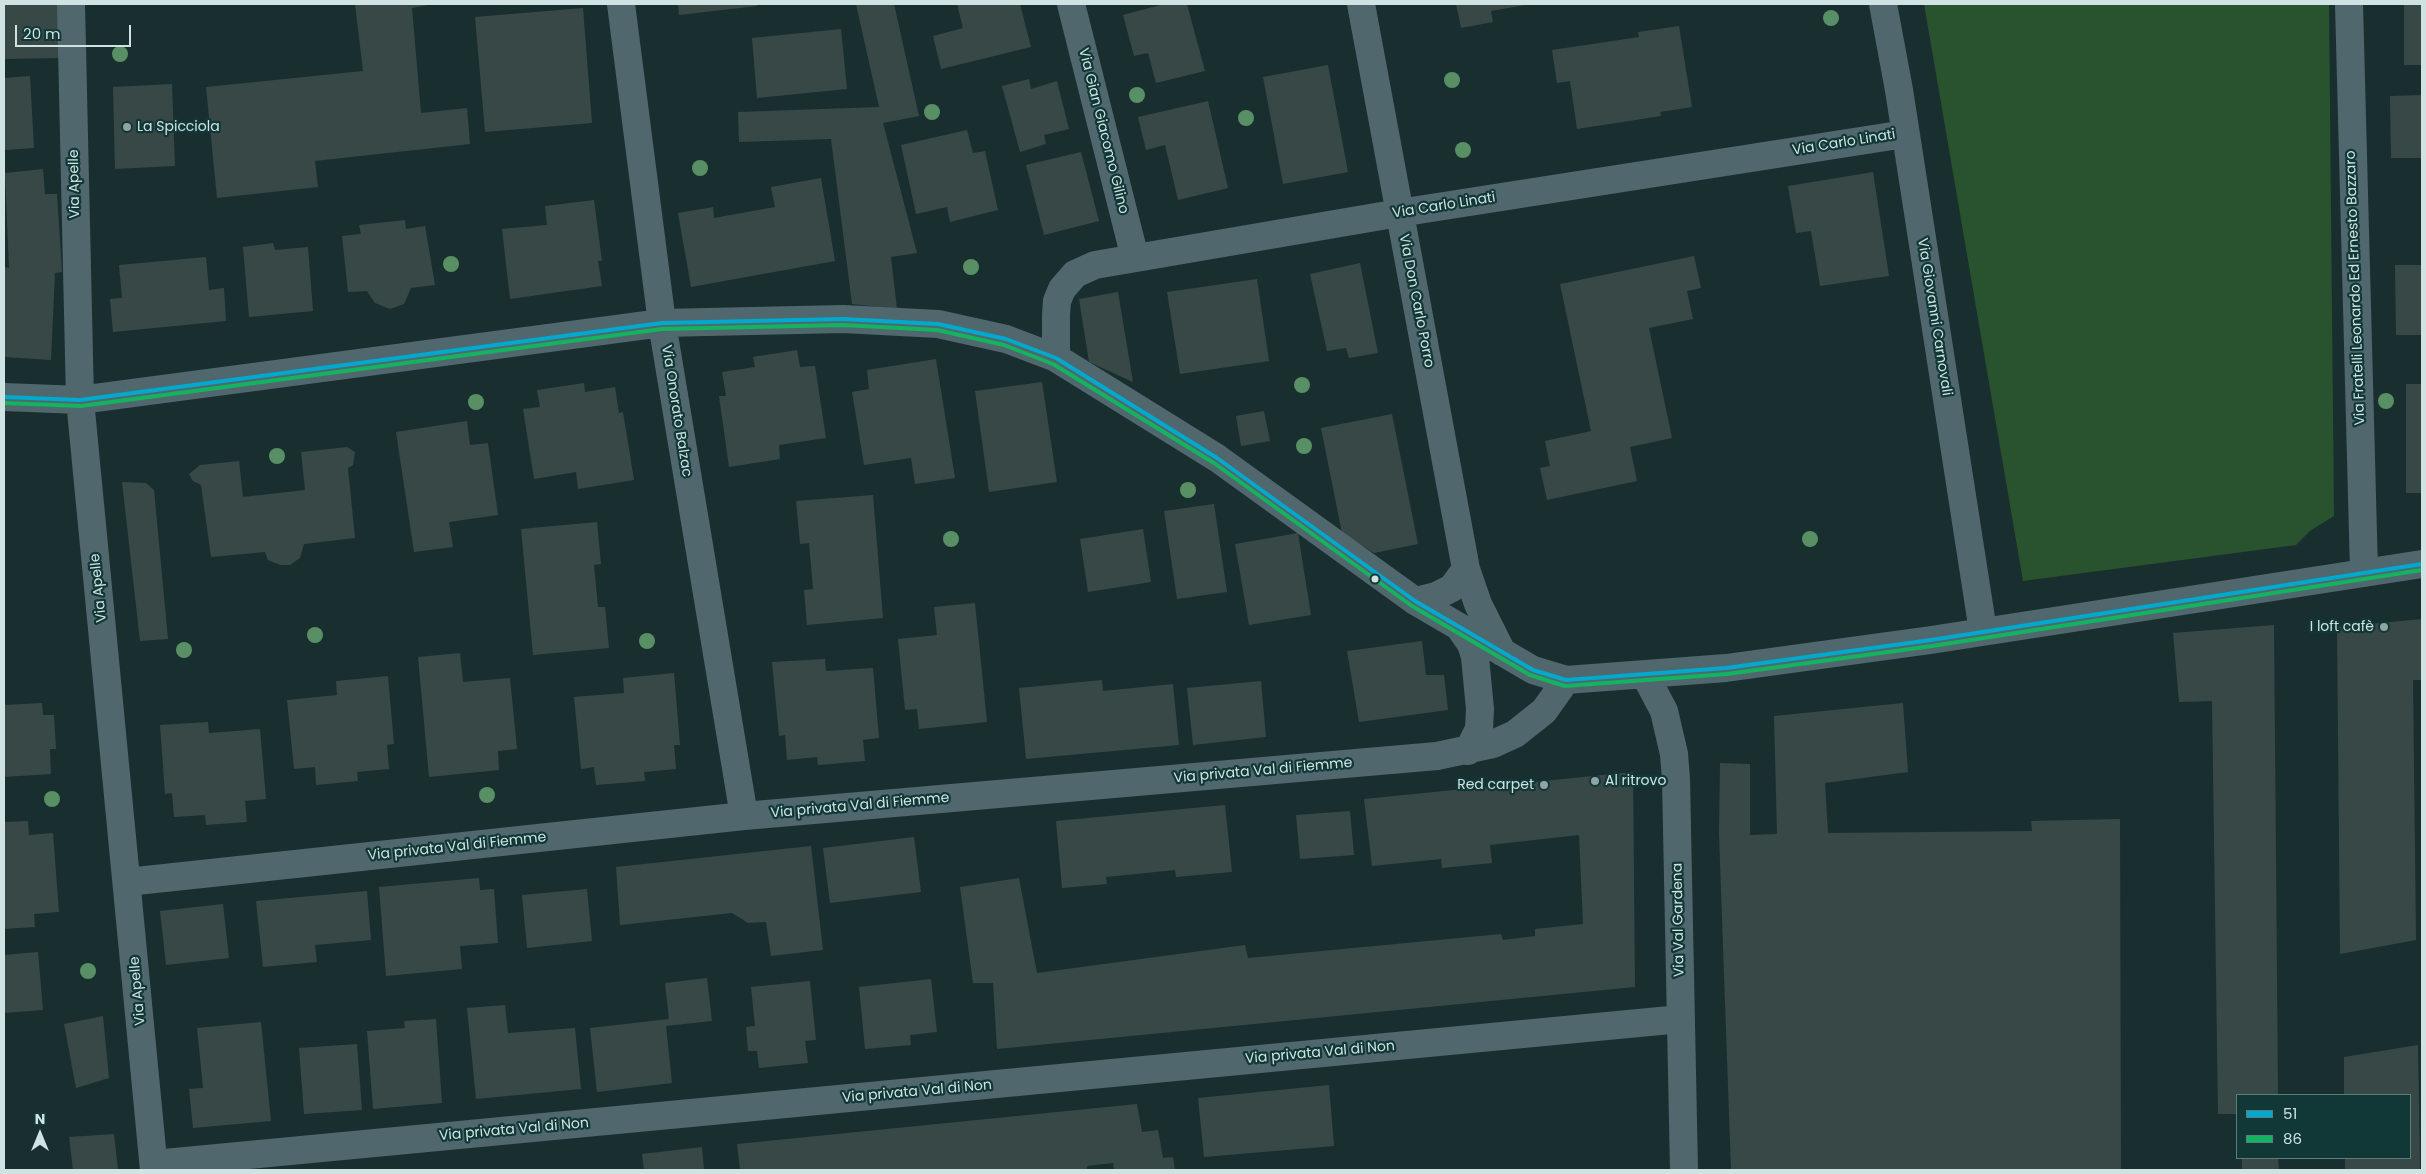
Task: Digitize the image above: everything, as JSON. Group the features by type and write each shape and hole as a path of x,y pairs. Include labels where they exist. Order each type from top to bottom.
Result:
{"street":[{"name":"Via Apelle","path":"71,4 80,400 154,1167"},
{"name":"Via Onorato Balzac","path":"621,4 662,323 744,816"},
{"name":"Via Gian Giacomo Gilino","path":"1071,4 1135,258"},
{"name":"Via Don Carlo Porro","path":"1360,4 1466,569 1478,604 1502,652"},
{"name":"Via Giovanni Carnovali","path":"1883,4 1982,631"},
{"name":"Via Fratelli Leonardo Ed Ernesto Bazzaro","path":"2349,4 2364,572"},
{"name":"Via Carlo Linati","path":"1056,358 1057,301 1067,281 1090,266 1399,213 1905,134"},
{"path":"4,397 80,400 662,323 843,319 921,322 1006,338 1056,358 1176,431 1415,601 1533,670 1566,680 1645,675 1736,666 1982,631 2422,564"},
{"path":"1415,601 1436,596 1452,588 1466,569"},
{"path":"1460,628 1470,644 1475,657 1480,700 1479,729 1468,750"},
{"name":"Via Val Gardena","path":"1645,675 1664,711 1674,754 1684,1170"},
{"name":"Via privata Val di Fiemme","path":"128,882 744,816 1437,756 1493,744 1515,734 1544,711 1566,680"},
{"name":"Via privata Val di Non","path":"154,1167 1681,1019"}],"green space":[{"path":"1924,4 2329,4 2334,516 2310,531 2296,545 2023,581"}],"building":[{"path":"4,4 58,4 59,58 4,59"},
{"path":"355,4 432,4 412,8 421,113 467,108 470,144 315,161 318,187 217,198 206,87 363,71"},
{"path":"678,4 757,4 757,6 679,15"},
{"path":"856,4 894,4 919,116 883,123 917,253 891,257 897,309 852,304 831,139 739,142 738,112 879,107"},
{"path":"957,4 1020,4 1031,47 941,69 933,36 963,28"},
{"path":"1164,4 1187,4 1205,71 1156,83 1148,53 1134,56 1123,15"},
{"path":"1456,4 1525,5 1491,11 1493,22 1461,28"},
{"path":"2404,4 2422,4 2422,65 2404,65"},
{"path":"583,8 592,123 485,132 475,17"},
{"path":"1679,26 1692,107 1660,112 1661,116 1577,129 1570,81 1557,83 1552,50 1639,37 1638,32"},
{"path":"841,29 847,89 757,98 752,38"},
{"path":"1328,65 1348,172 1283,184 1263,77"},
{"path":"30,76 34,148 4,150 4,78"},
{"path":"1029,79 1031,89 1057,81 1069,129 1044,135 1046,144 1020,152 1002,86"},
{"path":"172,84 175,166 115,169 113,87"},
{"path":"2422,95 2422,158 2391,158 2390,96"},
{"path":"1208,101 1228,188 1178,200 1165,145 1146,150 1138,117"},
{"path":"967,130 973,153 985,151 998,210 950,222 947,207 916,214 901,145"},
{"path":"1081,152 1099,221 1044,235 1026,165"},
{"path":"43,169 45,194 57,194 62,272 55,273 51,360 4,357 4,267 9,268 5,173"},
{"path":"1873,172 1889,276 1820,286 1811,231 1796,233 1788,186"},
{"path":"821,178 835,261 691,287 678,213 713,207 714,218 775,207 771,187"},
{"path":"594,200 602,261 598,261 602,286 510,299 502,229 547,225 545,206"},
{"path":"405,220 406,229 425,226 435,285 411,288 404,304 390,309 375,303 367,291 348,292 342,236 361,234 359,225"},
{"path":"273,243 275,250 308,247 313,311 249,317 243,247"},
{"path":"1694,256 1701,288 1687,291 1693,319 1649,328 1672,438 1630,447 1637,481 1547,500 1540,468 1550,466 1545,441 1591,431 1560,284"},
{"path":"206,257 209,290 224,288 226,321 113,332 110,299 122,298 119,265"},
{"path":"1360,263 1378,353 1349,358 1346,348 1327,351 1310,274"},
{"path":"2395,265 2422,265 2422,335 2396,335"},
{"path":"1257,279 1269,361 1180,374 1167,292"},
{"path":"1118,292 1133,382 1089,362 1079,299"},
{"path":"797,350 800,367 815,366 826,438 779,445 780,459 729,467 719,396 726,396 722,372 755,367 753,357"},
{"path":"936,359 955,478 915,484 911,458 864,465 852,392 869,389 867,370"},
{"path":"1042,382 1057,482 989,492 975,391"},
{"path":"584,383 585,392 615,387 619,413 623,412 634,480 578,489 576,472 534,479 523,409 540,407 537,390"},
{"path":"2406,384 2422,384 2422,493 2406,493"},
{"path":"1264,411 1270,441 1241,446 1236,416"},
{"path":"1392,414 1418,544 1374,553 1342,533 1321,428"},
{"path":"467,421 470,445 488,443 498,515 449,522 453,547 414,552 396,432"},
{"path":"347,447 355,452 353,465 348,468 355,538 304,544 300,558 290,565 280,565 268,560 265,552 211,557 201,485 193,481 189,474 200,465 239,461 243,497 305,490 301,452"},
{"path":"122,482 146,483 154,490 168,639 140,641"},
{"path":"873,495 883,618 807,625 804,590 813,589 809,543 800,544 796,501"},
{"path":"1214,504 1227,592 1177,599 1164,511"},
{"path":"597,522 601,564 594,565 598,607 605,607 609,648 533,655 521,529"},
{"path":"1143,529 1151,582 1088,592 1080,539"},
{"path":"1298,533 1311,615 1249,625 1235,544"},
{"path":"975,603 987,722 919,729 917,709 905,710 898,639 937,635 934,607"},
{"path":"2422,619 2422,680 2413,680 2416,940 2340,954 2337,627"},
{"path":"2274,625 2278,1094 2236,1094 2236,1114 2218,1114 2212,701 2179,702 2173,633"},
{"path":"1422,641 1426,675 1444,675 1448,710 1359,722 1347,651"},
{"path":"460,653 463,682 510,678 517,749 498,751 499,770 429,777 418,657"},
{"path":"825,659 826,671 873,668 879,738 863,740 865,761 818,765 817,757 787,760 785,735 779,736 772,662"},
{"path":"674,673 680,745 674,745 676,769 644,772 645,781 596,785 594,767 581,769 574,697 624,693 623,678"},
{"path":"388,676 394,744 387,745 389,769 357,772 358,781 316,785 315,767 294,769 287,700 337,695 336,681"},
{"path":"1102,680 1103,691 1173,684 1179,745 1026,759 1019,688"},
{"path":"1261,681 1266,737 1193,745 1187,688"},
{"path":"42,703 43,715 54,715 56,749 50,749 51,774 4,777 4,705"},
{"path":"1903,703 1908,772 1825,783 1828,833 2032,831 2031,821 2120,819 2121,1170 1731,1170 1719,834 1720,763 1750,764 1750,835 1777,834 1774,716"},
{"path":"208,722 209,733 260,729 266,799 245,801 247,822 206,825 205,815 174,817 172,793 165,794 160,725"},
{"path":"1633,772 1635,987 997,1049 993,983 973,983 960,887 1019,878 1037,973 1245,945 1248,958 1501,934 1503,940 1535,936 1535,929 1583,924 1579,835 1490,845 1492,863 1442,868 1441,859 1372,866 1364,799"},
{"path":"1225,805 1232,872 1176,877 1175,870 1106,877 1107,884 1062,888 1056,821"},
{"path":"1350,811 1354,855 1300,859 1296,815"},
{"path":"28,821 29,835 53,833 59,912 34,914 35,927 4,929 4,822"},
{"path":"914,837 921,892 830,903 823,848"},
{"path":"811,846 823,950 771,956 766,922 748,923 732,913 620,925 616,867"},
{"path":"479,878 480,890 494,889 498,943 460,946 462,969 386,976 379,887"},
{"path":"587,889 592,941 527,948 522,895"},
{"path":"367,891 371,940 315,945 317,962 263,967 256,901"},
{"path":"223,904 229,958 166,965 160,911"},
{"path":"38,952 43,1010 4,1013 4,955"},
{"path":"707,978 712,1021 666,1026 672,1083 597,1092 590,1028 669,1019 665,983"},
{"path":"931,979 937,1032 910,1035 911,1045 865,1049 859,987"},
{"path":"810,981 816,1040 805,1041 808,1063 759,1068 757,1051 748,1051 746,1027 755,1026 751,987"},
{"path":"505,1005 508,1033 575,1028 581,1089 476,1099 467,1008"},
{"path":"103,1016 109,1078 76,1088 64,1024"},
{"path":"436,1019 442,1103 373,1109 367,1031 405,1028 404,1021"},
{"path":"261,1022 271,1121 193,1128 189,1089 203,1088 197,1028"},
{"path":"357,1044 362,1110 304,1114 299,1048"},
{"path":"2418,1045 2420,1170 2345,1170 2345,1159 2411,1159 2411,1094 2344,1094 2344,1057"},
{"path":"1329,1085 1334,1146 1204,1157 1198,1098"},
{"path":"1137,1104 1142,1132 1158,1130 1163,1158 1173,1157 1175,1170 1114,1170 1113,1163 1087,1166 1087,1170 740,1170 737,1144"},
{"path":"114,1134 118,1170 73,1170 69,1137"},
{"path":"702,1147 704,1170 644,1170 642,1154"},
{"path":"2242,1159 2278,1159 2279,1170 2242,1170"}],"transit line":[{"name":"51","path":"4,397 80,400 662,323 843,319 938,324 1006,339 1056,358 1217,458 1415,601 1533,670 1566,680 1726,668 1931,640 2422,564"},
{"name":"86","path":"4,403 81,406 662,329 843,325 937,330 1004,345 1053,364 1214,463 1412,606 1530,675 1565,686 1727,674 1932,646 2422,570"}],"place":[{"name":"La Spicciola","path":"127,127"},
{"name":"I loft cafè","path":"2384,627"},
{"name":"Al ritrovo","path":"1595,781"},
{"name":"Red carpet","path":"1544,785"}]}
